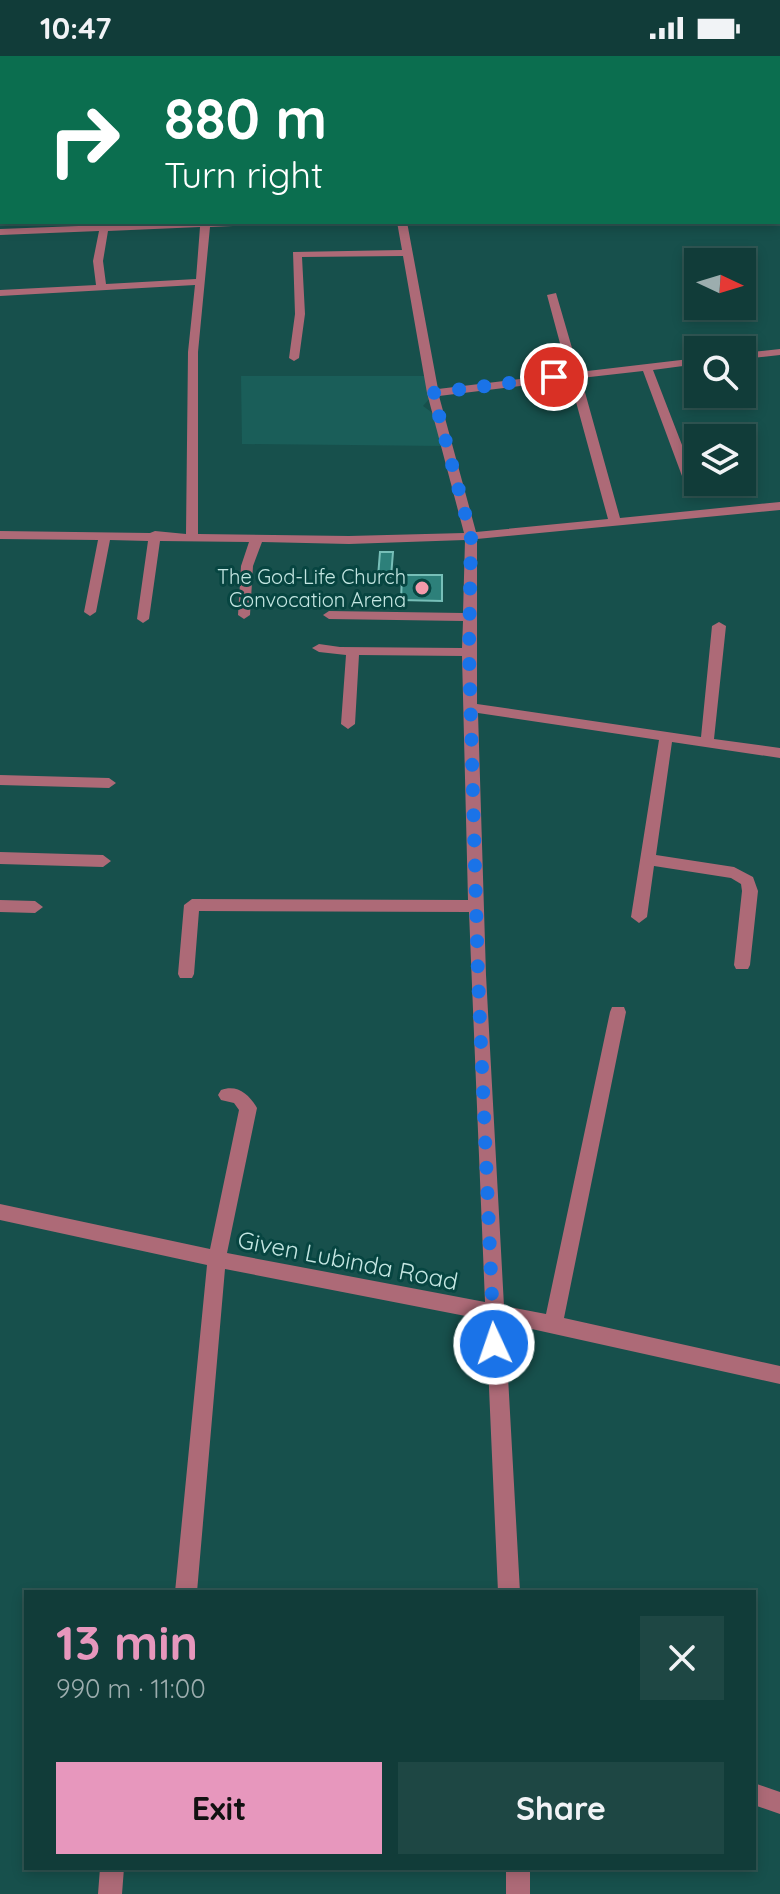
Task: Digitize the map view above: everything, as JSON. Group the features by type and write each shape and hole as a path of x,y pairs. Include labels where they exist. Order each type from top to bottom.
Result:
{"street":[{"path":"0,232 131,224 205,224 193,353 192,535"},
{"path":"402,224 433,393 471,536 469,652 476,906 492,1312 509,1590"},
{"path":"101,287 98,261 104,228"},
{"path":"294,358 300,314 297,254 407,253"},
{"path":"0,293 199,282"},
{"path":"552,295 615,522"},
{"path":"756,355 780,352"},
{"path":"433,393 684,363"},
{"path":"647,367 684,465"},
{"path":"0,535 192,535 349,540 471,536 780,506"},
{"path":"90,612 105,535"},
{"path":"143,619 155,535"},
{"path":"244,615 247,566 257,538"},
{"path":"329,615 469,617"},
{"path":"707,743 719,626"},
{"path":"319,648 469,652"},
{"path":"348,724 350,662 354,650"},
{"path":"472,708 780,753"},
{"path":"639,917 666,738"},
{"path":"0,780 109,783"},
{"path":"0,858 103,861"},
{"path":"647,859 734,873 748,881 750,891 742,965"},
{"path":"186,974 192,905 476,906"},
{"path":"0,906 35,907"},
{"path":"553,1324 618,1012"},
{"path":"186,1590 217,1259 248,1108 239,1097 227,1095"},
{"name":"Given Lubinda Road","path":"0,1212 217,1259 553,1324 780,1375"},
{"path":"756,1795 780,1803"},
{"path":"110,1894 112,1870"},
{"path":"518,1870 518,1894"}],"shaded area":[{"path":"241,376 433,376 431,397 423,406 434,414 446,446 242,444"}],"building":[{"name":"The God-Life Church Convocation Arena","path":"380,552 393,552 391,577 378,577"},
{"name":"The God-Life Church Convocation Arena","path":"402,575 442,575 442,601 401,600"}],"place":[{"name":"The God-Life Church Convocation Arena","path":"422,588"}],"route":[{"path":"494,1344 478,975 469,652 471,536 433,393 554,377"}]}
